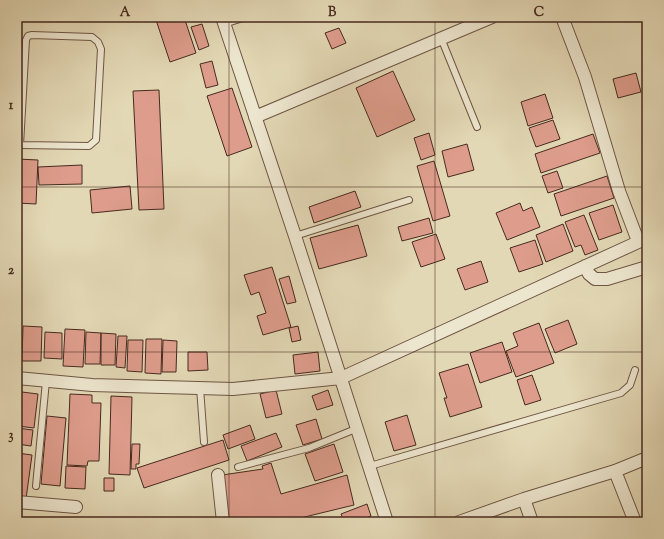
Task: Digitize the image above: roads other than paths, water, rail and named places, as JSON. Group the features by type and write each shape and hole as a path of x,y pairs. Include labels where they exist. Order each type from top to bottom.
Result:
{"street":[{"path":"255,117 492,17"},
{"path":"17,378 92,385 233,389 341,378 642,240 619,191 585,77 562,17"},
{"path":"223,21 358,428 387,522"},
{"path":"585,266 589,274 595,279 607,279 647,267"},
{"path":"459,522 524,499 615,472 647,458"},
{"path":"615,472 635,522"},
{"path":"218,475 223,522"},
{"path":"524,499 532,522"},
{"path":"17,502 76,507"}],"lane":[{"path":"223,21 246,17"},
{"path":"28,36 92,37 98,42 101,49 96,140 89,146 18,145 26,40 28,36"},
{"path":"441,38 477,127"},
{"path":"295,236 409,200"},
{"path":"370,466 621,394 630,385 635,370"},
{"path":"36,486 46,381"},
{"path":"200,388 204,442"},
{"path":"238,467 309,448 358,428"}]}
